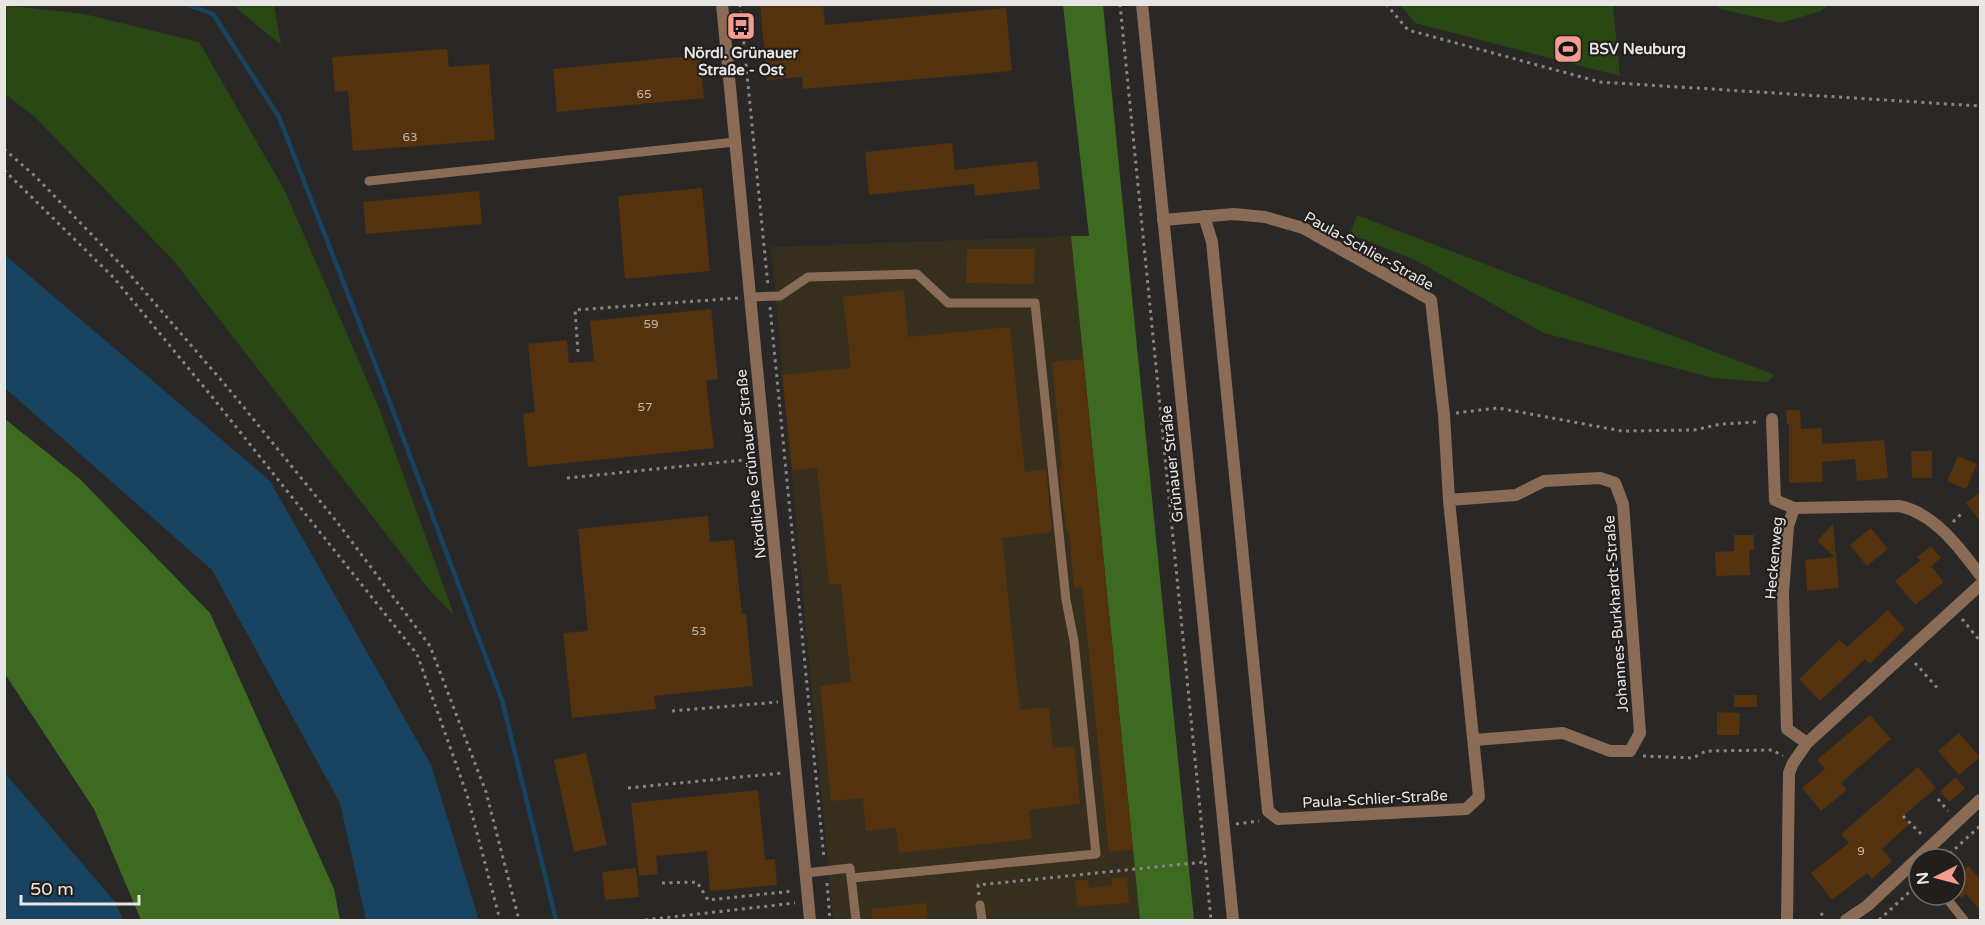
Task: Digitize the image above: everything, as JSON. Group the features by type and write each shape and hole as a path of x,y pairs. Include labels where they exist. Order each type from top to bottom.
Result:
{"street":[{"name":"Nördliche Grünauer Straße","path":"722,4 810,921"},
{"name":"Grünauer Straße","path":"1142,4 1233,921"},
{"name":"Paula-Schlier-Straße","path":"1163,220 1234,214 1265,218 1303,228 1431,300 1444,415 1449,500 1479,797 1466,809 1278,819"},
{"path":"1204,216 1212,242 1268,811 1278,819"},
{"path":"1772,419 1775,500 1794,508"},
{"name":"Johannes-Burkhardt-Straße","path":"1449,500 1516,495 1544,481 1600,478 1616,483 1623,504 1640,733 1630,751"},
{"name":"Heckenweg","path":"1807,743 1787,729 1784,593 1788,526 1794,508 1899,506 1914,509 1929,519 1959,548 1980,575"},
{"path":"1787,921 1789,773 1793,763 1807,743 1980,585"},
{"path":"1474,740 1563,733 1610,752 1630,751"},
{"path":"1932,846 1980,801"},
{"path":"1846,921 1907,871"}],"lane":[{"path":"369,181 735,142"},
{"path":"750,297 780,296 808,276 917,274 948,303 1035,303 1066,600 1074,641 1096,854 852,878"},
{"path":"806,873 850,868 856,921"},
{"path":"980,905 982,921"},
{"path":"1953,907 1964,921"}],"path":[{"path":"740,4 830,921"},
{"path":"1120,4 1211,921"},
{"path":"1386,4 1408,30 1600,82 1980,106"},
{"path":"4,149 35,176 126,270 228,388 337,522 430,646 486,792 519,921"},
{"path":"4,170 114,278 417,654 467,795 500,921"},
{"path":"578,352 575,310 750,297"},
{"path":"1444,415 1498,408 1622,431 1694,430 1721,424 1753,423 1772,419"},
{"path":"567,478 766,458"},
{"path":"1954,610 1980,641"},
{"path":"1906,654 1940,691"},
{"path":"672,711 789,700"},
{"path":"1630,751 1647,758 1693,758 1706,751 1772,750 1793,763"},
{"path":"628,788 796,772"},
{"path":"1904,816 1932,846"},
{"path":"1223,825 1278,819"},
{"path":"1957,847 1980,826"},
{"path":"980,905 978,885 1205,862"},
{"path":"662,883 697,882 708,900 808,896"},
{"path":"1878,921 1907,894"},
{"path":"645,921 808,896"},
{"path":"1821,913 1825,921"}],"shaded area":[{"path":"1071,236 1140,920 833,920 771,247"}],"green space":[{"path":"4,5 84,14 199,42 285,191 379,408 454,615 431,592 174,261 35,117 5,94"},
{"path":"230,5 274,5 281,45 235,7"},
{"path":"1063,5 1103,5 1194,920 1140,920 1071,236 1089,236"},
{"name":"BSV Neuburg","path":"1400,5 1613,5 1620,76 1415,23"},
{"path":"1717,5 1828,5 1821,11 1781,23 1721,9"},
{"path":"1357,215 1775,375 1767,382 1713,378 1544,333 1417,261 1350,234"},
{"path":"5,419 80,479 210,613 334,889 340,920 141,920 94,809 5,674"}],"water":[{"path":"5,255 270,481 431,765 479,920 366,920 340,803 212,570 5,388"},
{"path":"4,772 115,902 123,920 5,920"}],"building":[{"path":"760,4 823,4 825,25 1006,8 1012,71 803,89 802,77 767,80"},
{"path":"447,49 449,67 489,64 495,140 353,151 348,91 335,92 332,57"},
{"path":"700,55 704,98 557,112 553,69"},
{"path":"952,143 955,170 1037,161 1040,189 975,196 974,184 869,195 865,152"},
{"path":"702,188 710,271 625,279 618,196"},
{"path":"479,191 482,224 366,234 363,202"},
{"path":"967,249 1035,249 1034,284 966,283"},
{"path":"904,290 908,337 1010,327 1025,472 1046,469 1052,532 1002,538 1020,710 1049,707 1053,748 1074,746 1080,804 1029,810 1032,839 899,853 896,828 866,831 863,798 831,801 820,686 851,682 841,584 829,585 817,468 792,470 782,375 851,368 843,297"},
{"path":"711,309 718,379 706,381 714,448 528,467 523,414 535,412 528,344 567,340 569,363 594,361 590,321"},
{"path":"1083,359 1133,849 1109,852 1082,587 1074,588 1069,531 1066,531 1052,362"},
{"path":"1786,410 1800,410 1801,429 1822,428 1822,444 1884,440 1888,478 1857,481 1855,459 1822,462 1823,482 1789,483 1789,424 1787,424"},
{"path":"1911,451 1932,451 1932,478 1912,478"},
{"path":"1958,456 1977,464 1966,489 1947,481"},
{"path":"1980,492 1980,521 1966,503"},
{"path":"708,516 710,542 734,540 742,614 746,614 753,686 654,696 656,709 572,718 563,633 588,631 578,529"},
{"path":"1833,524 1839,588 1807,591 1805,560 1835,557 1817,541"},
{"path":"1871,528 1888,549 1867,566 1850,545"},
{"path":"1734,535 1754,535 1754,550 1749,550 1750,575 1716,576 1715,552 1734,551"},
{"path":"1931,546 1941,558 1931,566 1944,582 1915,605 1895,581 1920,561 1917,557"},
{"path":"1888,610 1905,629 1870,664 1865,659 1820,701 1799,679 1839,640 1847,647"},
{"path":"1734,695 1757,695 1757,707 1734,707"},
{"path":"1717,712 1740,713 1739,735 1717,735"},
{"path":"1870,715 1891,739 1841,783 1847,790 1821,811 1802,788 1825,769 1817,760"},
{"path":"1959,733 1980,757 1959,775 1938,751"},
{"path":"586,753 607,845 574,852 554,760"},
{"path":"1918,767 1936,788 1902,817 1909,824 1882,849 1892,861 1872,879 1867,873 1832,900 1811,873 1849,843 1841,834"},
{"path":"1956,777 1965,789 1949,802 1940,791"},
{"path":"758,790 765,860 775,859 777,885 710,891 707,851 656,856 658,874 639,876 631,803"},
{"path":"1969,866 1980,880 1980,910 1967,895 1967,868"},
{"path":"636,868 639,897 605,900 602,872"},
{"path":"1127,877 1129,903 1077,907 1075,881 1088,880 1089,888 1112,885 1111,878"},
{"path":"926,903 928,921 872,921 871,909"}],"waterway":[{"path":"186,4 213,14 279,117 502,700 556,920"}],"place":[{"name":"Nördl. Grünauer Straße - Ost","path":"741,26"},
{"name":"BSV Neuburg","path":"1568,49"}]}
